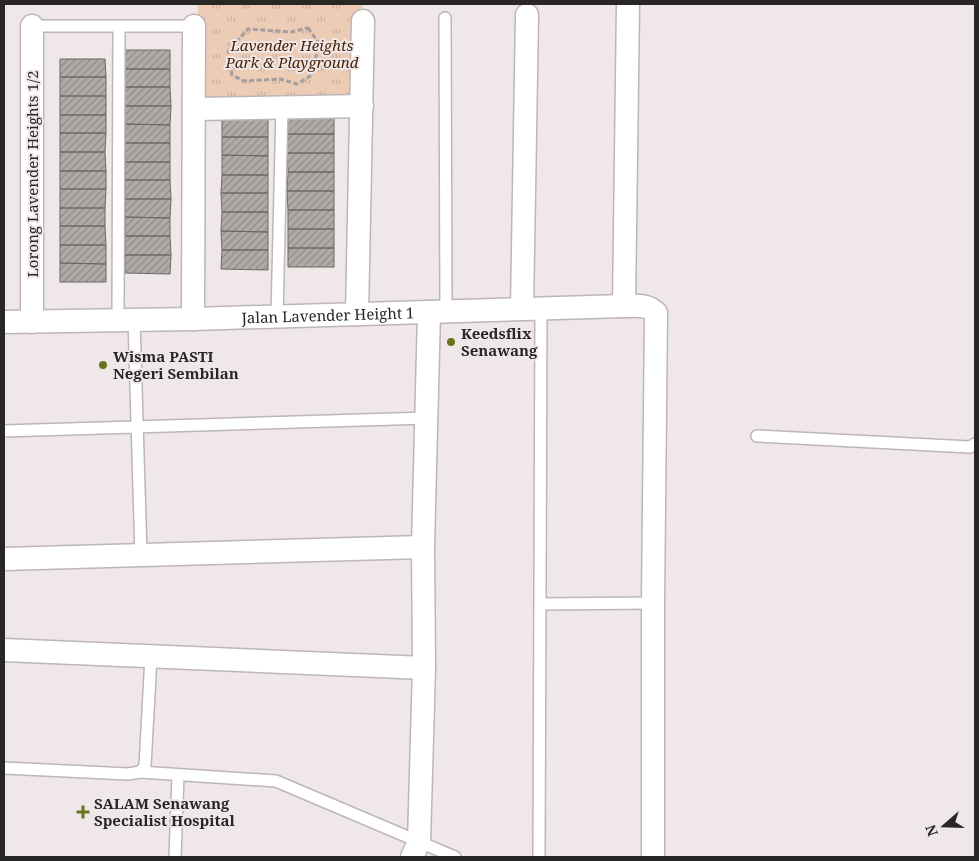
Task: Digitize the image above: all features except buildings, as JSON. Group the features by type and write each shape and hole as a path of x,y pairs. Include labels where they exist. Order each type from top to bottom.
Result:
{"street":[{"path":"624,306 628,4"},
{"path":"526,15 531,309"},
{"path":"357,314 364,21"},
{"name":"Lorong Lavender Heights 1/2","path":"32,26 32,322"},
{"path":"193,319 194,26"},
{"path":"194,109 362,106"},
{"name":"Jalan Lavender Height 1","path":"4,322 193,319 624,306 645,306 651,308 656,313 653,603"},
{"path":"416,850 424,668 423,547 427,418 438,312"},
{"path":"4,559 423,547"},
{"path":"653,603 653,857"},
{"path":"4,650 424,668"}],"lane":[{"path":"438,312 445,18"},
{"path":"32,26 194,26"},
{"path":"119,26 126,320 136,427 141,555"},
{"path":"277,316 282,107"},
{"path":"531,309 540,604 538,857"},
{"path":"4,430 427,418"},
{"path":"757,436 970,447 975,444"},
{"path":"540,604 653,603"},
{"path":"140,772 145,766 151,656"},
{"path":"4,768 128,774 140,772 276,781 416,850 455,857"},
{"path":"175,857 178,775"}],"path":[{"path":"308,28 318,43 312,75 297,84 280,79 244,81 232,75 228,51 248,29 291,32 308,28"}],"green space":[{"name":"Lavender Heights Park & Playground","path":"198,4 362,4 359,103 198,105"}],"place":[{"name":"Keedsflix Senawang","path":"451,342"},
{"name":"Wisma PASTI Negeri Sembilan","path":"103,365"},
{"name":"SALAM Senawang Specialist Hospital","path":"83,812"}]}
